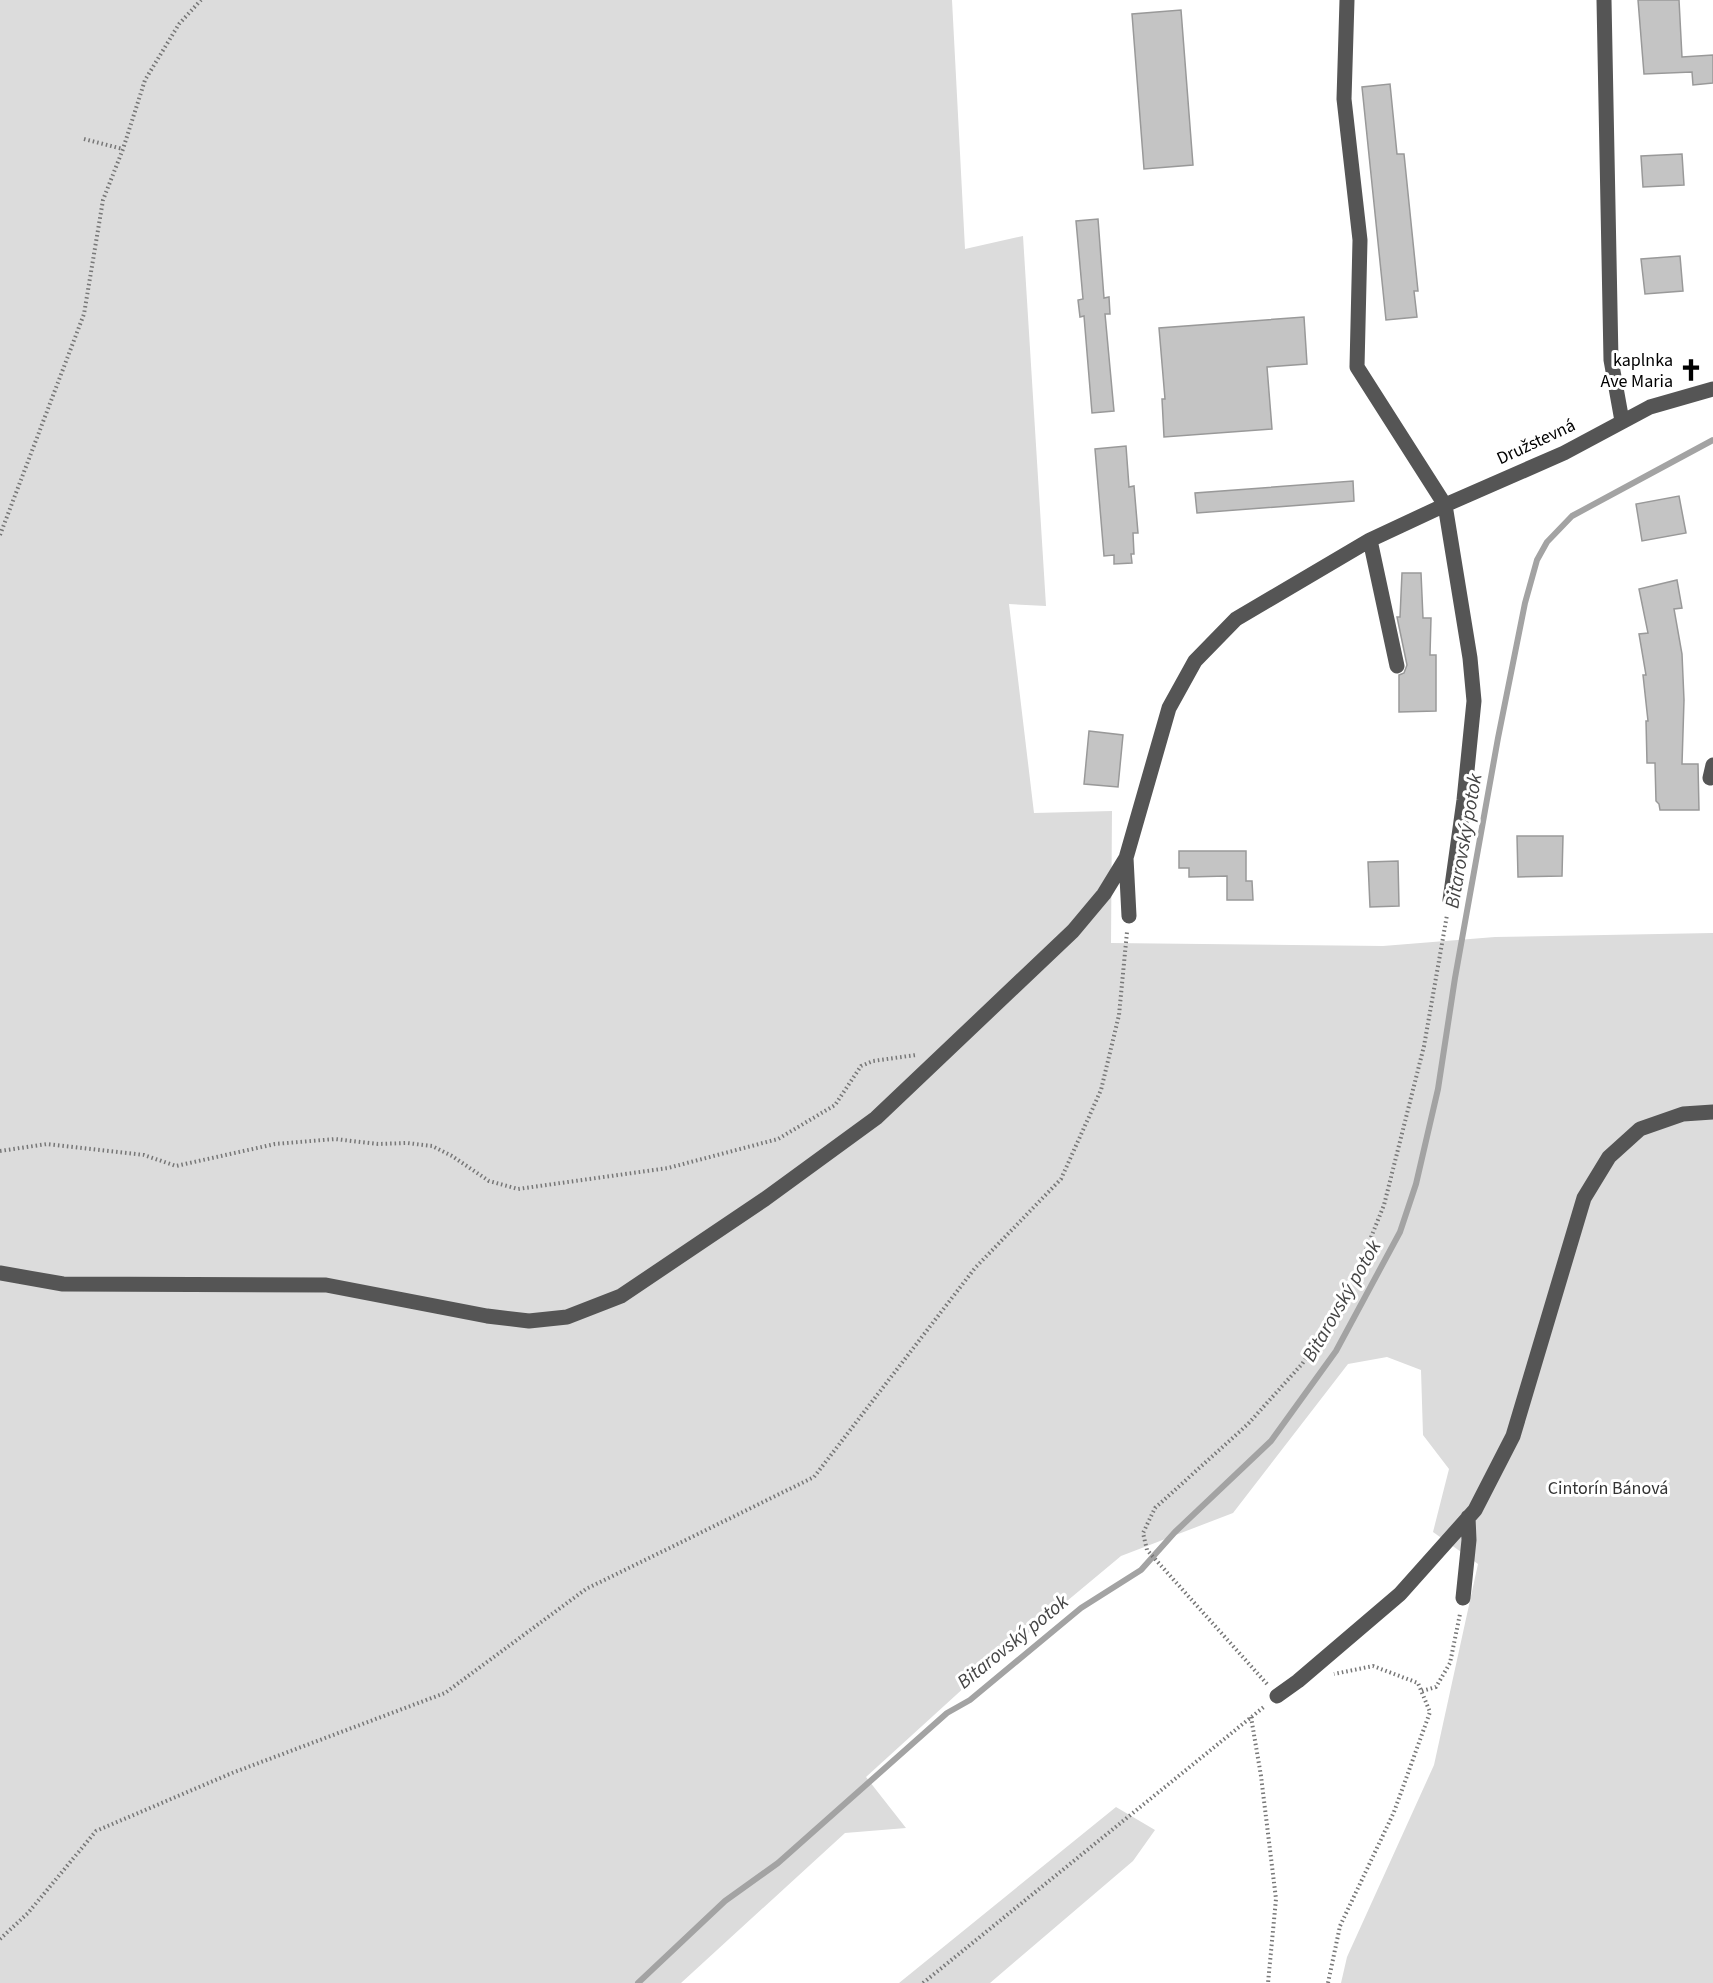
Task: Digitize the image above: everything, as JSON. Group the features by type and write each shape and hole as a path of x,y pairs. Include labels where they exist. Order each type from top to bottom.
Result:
{"street":[{"path":"1347,0 1344,99 1360,240 1357,367 1445,505 1470,658 1474,701 1464,800 1450,900"},
{"path":"1604,0 1611,360 1622,421"},
{"name":"Družstevná","path":"1126,858 1169,708 1195,661 1236,619 1370,540 1564,453 1650,407 1713,389"},
{"path":"1370,540 1397,666"},
{"path":"1126,858 1129,916"},
{"path":"0,1273 63,1284 326,1285 487,1316 529,1321 567,1317 621,1296 765,1199 876,1118 1073,931 1104,894 1126,858"},
{"path":"1277,1696 1400,1594 1475,1510 1513,1436 1584,1198 1609,1157 1640,1129 1683,1114 1713,1112"},
{"path":"1463,1598 1469,1540 1468,1517"}],"path":[{"path":"0,535 84,314 103,200 123,149 145,80 179,24 201,0"},
{"path":"84,139 123,149"},
{"path":"923,1983 1277,1696 1147,1550 1143,1533 1155,1508 1248,1424 1302,1364 1347,1297 1384,1205 1424,1046 1450,900"},
{"path":"0,1939 27,1913 96,1831 231,1773 445,1693 586,1589 814,1477 975,1268 1061,1179 1101,1090 1119,1016 1129,916"},
{"path":"0,1151 47,1144 144,1155 176,1166 275,1143 335,1139 407,1143 432,1146 452,1156 489,1182 518,1189 668,1168 777,1139 835,1104 861,1066 873,1061 946,1051"},
{"path":"1422,1691 1436,1687 1450,1663 1463,1598"},
{"path":"1328,1983 1340,1926 1394,1812 1430,1712 1418,1683 1373,1666 1330,1674"},
{"path":"1251,1717 1261,1776 1276,1899 1268,1983"}],"green space":[{"name":"Cintorín Bánová","path":"0,0 952,0 965,249 1023,236 1046,606 1009,604 1034,813 1112,811 1111,943 1383,946 1495,937 1713,933 1713,1983 1341,1983 1347,1957 1434,1765 1478,1564 1433,1532 1449,1469 1423,1435 1421,1370 1387,1357 1348,1364 1233,1513 1121,1556 978,1675 866,1777 906,1828 845,1833 681,1983 0,1983"},
{"path":"1116,1807 1155,1830 1133,1861 990,1983 899,1983"}],"building":[{"path":"1638,0 1679,0 1682,57 1713,55 1713,83 1693,85 1692,72 1644,74"},
{"path":"1181,10 1193,165 1144,169 1132,14"},
{"path":"1390,84 1397,154 1404,154 1418,291 1414,291 1417,317 1386,320 1362,87"},
{"path":"1682,154 1684,185 1643,187 1641,156"},
{"path":"1098,219 1104,298 1109,297 1110,314 1105,314 1114,411 1092,413 1084,316 1080,317 1078,300 1083,299 1076,221"},
{"path":"1680,256 1683,291 1645,294 1641,259"},
{"path":"1304,317 1307,364 1267,367 1272,429 1164,437 1162,399 1165,399 1159,328"},
{"path":"1126,446 1129,487 1134,486 1138,533 1133,533 1132,563 1114,564 1114,555 1104,556 1095,449"},
{"path":"1353,481 1354,501 1197,513 1195,493"},
{"path":"1679,496 1686,533 1642,541 1636,504"},
{"path":"1402,573 1421,573 1423,618 1431,618 1430,655 1436,655 1436,711 1399,712 1399,675 1404,673 1407,665 1397,617 1400,617"},
{"path":"1677,580 1682,608 1674,609 1682,654 1684,700 1682,764 1698,764 1699,810 1660,810 1656,801 1655,763 1647,763 1646,721 1648,721 1643,675 1646,675 1639,634 1648,633 1639,589"},
{"path":"1089,731 1123,735 1118,787 1084,784"},
{"path":"1517,836 1563,836 1562,876 1518,877"},
{"path":"1179,851 1246,851 1246,881 1252,881 1253,900 1227,900 1227,876 1189,877 1189,868 1179,868"},
{"path":"1398,861 1399,906 1370,907 1368,862"}],"waterway":[{"name":"Bitarovský potok","path":"638,1983 725,1901 778,1863 947,1713 970,1700 1081,1608 1141,1570 1175,1532 1271,1441 1336,1351 1400,1232 1416,1184 1438,1089 1455,978 1498,738 1525,603 1537,560 1547,542 1572,516 1713,440"}],"place":[{"name":"kaplnka Ave Maria","path":"1691,370"}]}
